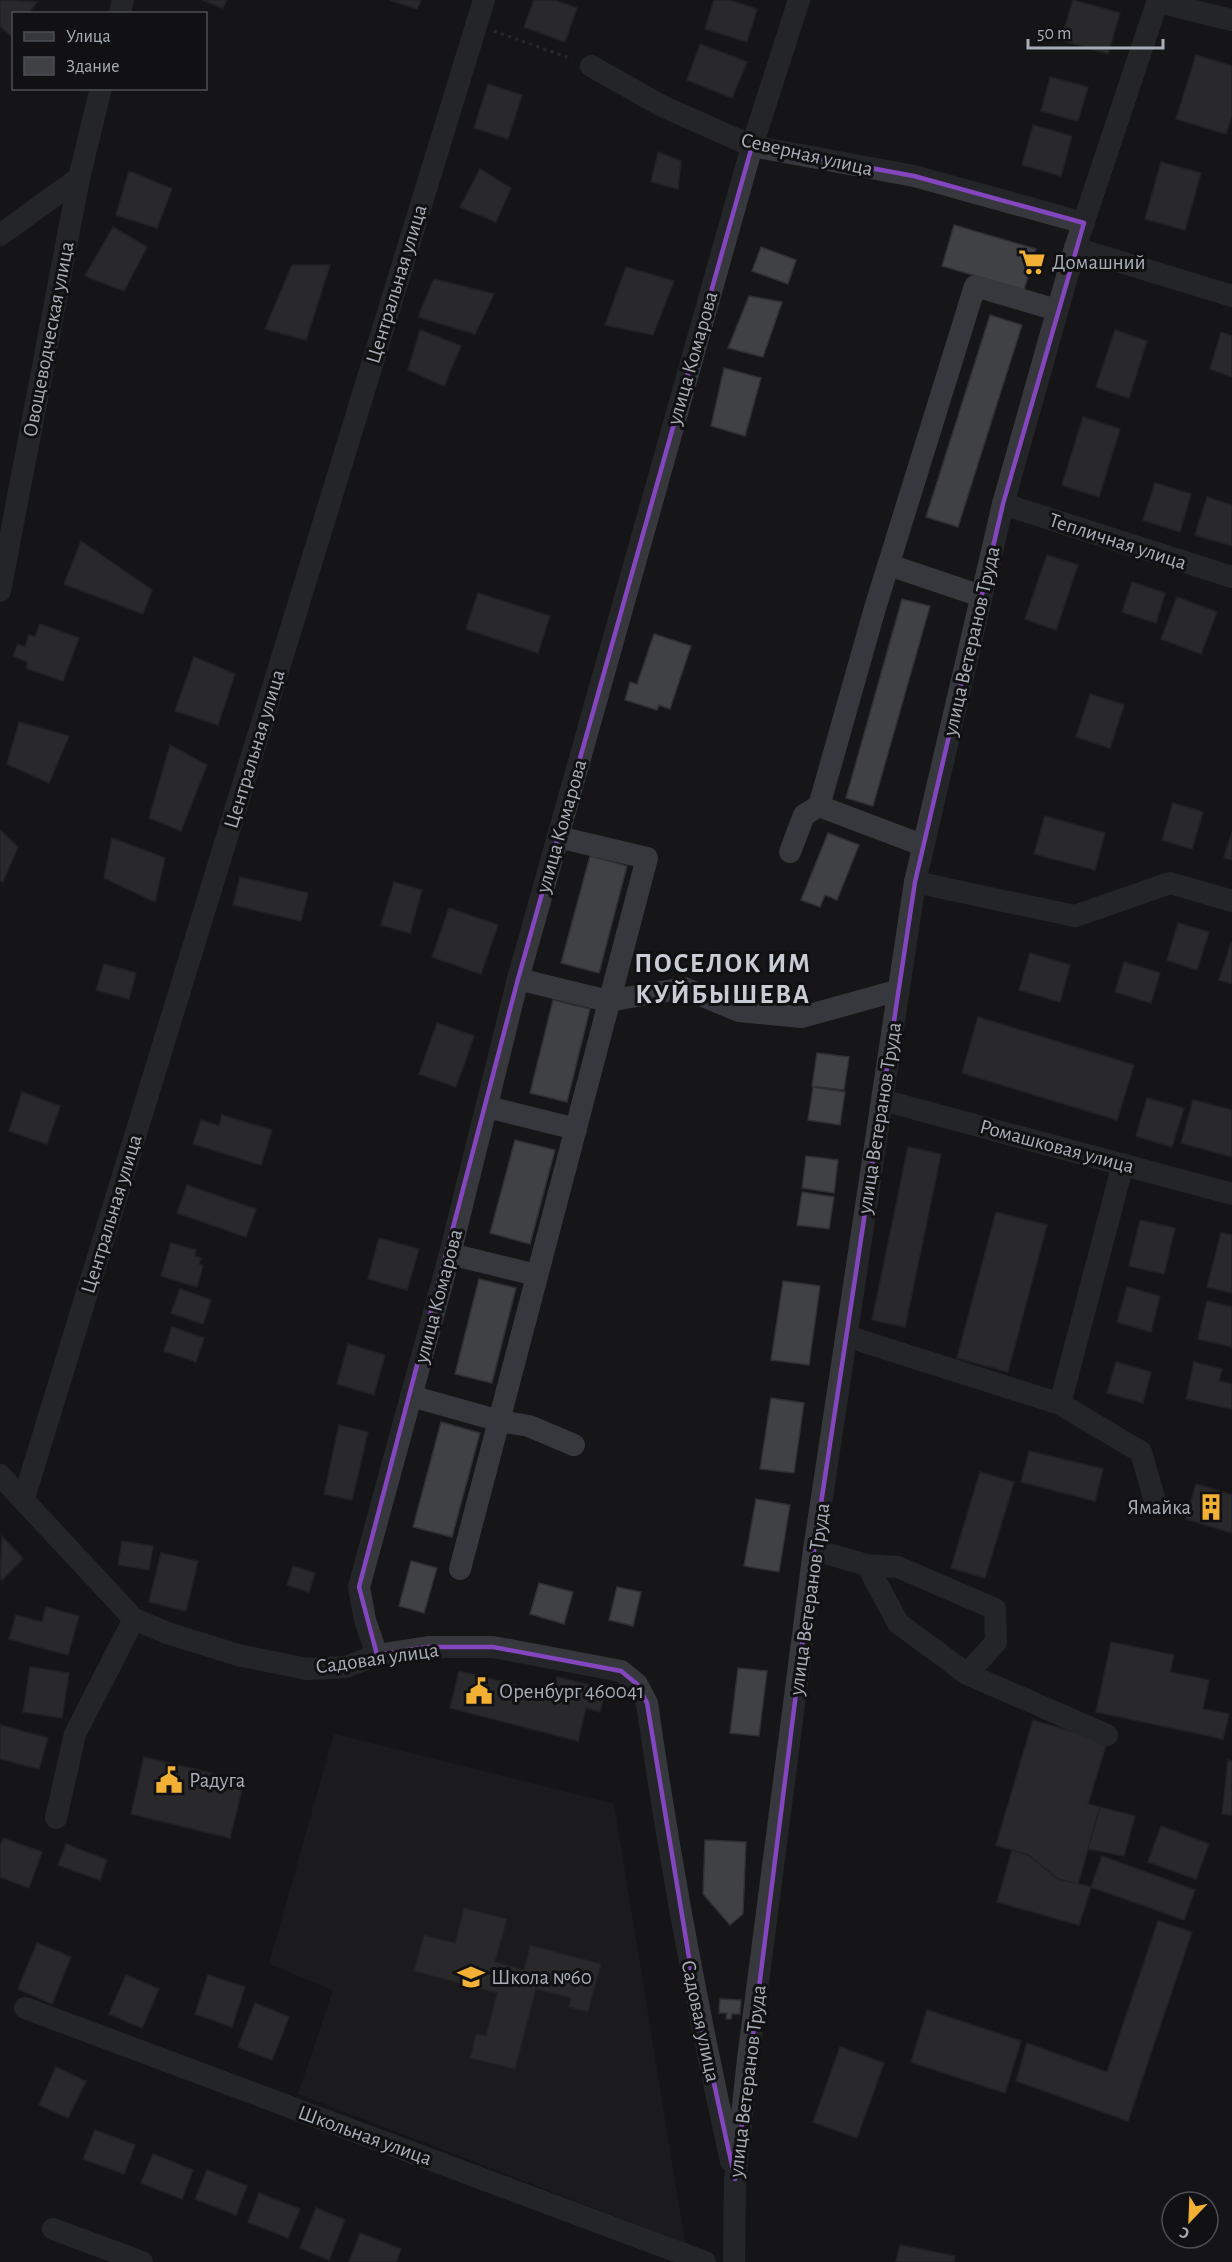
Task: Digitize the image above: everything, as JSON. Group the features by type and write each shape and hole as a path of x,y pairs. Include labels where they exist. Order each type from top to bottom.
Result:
{"street":[{"name":"Центральная улица","path":"24,1498 484,0"},
{"name":"улица Комарова","path":"377,1656 365,1620 359,1587 450,1254 518,979 752,146 799,0"},
{"path":"1158,1 1232,20"},
{"name":"улица Ветеранов Труда","path":"734,2262 735,2179 814,1550 922,844 1003,504 1057,310 1075,248 1158,1"},
{"name":"Северная улица","path":"591,66 662,106 752,146 914,176 1084,223"},
{"name":"Овощеводческая улица","path":"0,591 79,178 101,90"},
{"path":"0,236 79,178"},
{"path":"1075,248 1232,296"},
{"path":"790,852 804,815 819,806 889,565 975,286 1057,310"},
{"name":"Тепличная улица","path":"1003,504 1232,577"},
{"path":"889,565 981,596"},
{"path":"819,806 922,844"},
{"path":"460,1569 647,858 558,837"},
{"path":"915,882 1075,916 1170,883 1232,901"},
{"path":"518,979 608,1001 684,988 739,1011 802,1017 899,990"},
{"name":"Ромашковая улица","path":"882,1100 1232,1194"},
{"path":"486,1107 576,1128"},
{"path":"1060,1404 1123,1164"},
{"path":"450,1254 536,1275"},
{"path":"846,1336 1060,1404 1141,1452 1155,1501"},
{"path":"411,1396 500,1421 529,1426 574,1445"},
{"name":"Садовая улица","path":"0,1475 24,1498 134,1619 167,1634 238,1655 307,1669 346,1667 377,1656 428,1647 493,1647 621,1671 637,1684 647,1702 670,1861 692,1984 735,2179"},
{"path":"814,1550 867,1565 898,1567 994,1609 996,1642 967,1674"},
{"path":"867,1565 898,1623 967,1674 1107,1735"},
{"path":"56,1818 75,1734 134,1619"},
{"name":"Школьная улица","path":"25,2008 705,2262"},
{"path":"53,2229 142,2262"}],"path":[{"path":"476,24 591,66"}],"highlighted area":[{"path":"752,146 914,176 1084,223 1003,504 915,882 814,1550 735,2179 697,2006 647,1703 637,1684 621,1671 493,1647 428,1647 377,1655 359,1587 518,979"}],"shaded area":[{"name":"Школа №60","path":"334,1734 614,1804 685,2243 298,2094 333,1990 269,1964"}],"building":[{"path":"0,0 37,2 30,12 12,12 11,36 0,26"},
{"path":"202,0 227,0 223,8"},
{"path":"390,0 421,0 417,9"},
{"path":"534,0 554,0 577,8 565,42 524,27"},
{"path":"714,0 729,0 757,9 747,42 705,29"},
{"path":"1073,0 1120,13 1108,54 1061,40"},
{"path":"700,44 747,62 732,98 687,80"},
{"path":"1196,55 1232,66 1232,115 1226,134 1176,119"},
{"path":"1050,77 1088,87 1078,121 1041,111"},
{"path":"488,84 522,95 508,139 474,128"},
{"path":"1033,125 1072,136 1061,176 1022,165"},
{"path":"658,152 681,161 678,189 651,182"},
{"path":"1161,162 1201,173 1185,230 1145,219"},
{"path":"480,169 511,188 496,222 460,207"},
{"path":"129,171 172,189 157,228 116,215"},
{"path":"954,225 1036,249 1024,290 942,266"},
{"path":"113,227 147,247 124,291 85,276"},
{"path":"761,247 796,260 788,284 752,271"},
{"path":"292,265 330,265 306,340 265,329"},
{"path":"626,267 674,281 653,335 605,325"},
{"path":"434,279 494,294 475,334 418,317"},
{"path":"749,296 782,302 763,357 728,348"},
{"path":"990,315 1022,325 958,527 926,517"},
{"path":"420,330 461,346 444,386 408,370"},
{"path":"1115,330 1147,341 1129,398 1096,387"},
{"path":"1221,332 1232,336 1232,377 1210,369"},
{"path":"724,368 761,378 745,436 711,426"},
{"path":"1083,417 1120,429 1099,497 1062,485"},
{"path":"1155,483 1191,494 1180,532 1143,520"},
{"path":"1207,497 1232,505 1232,546 1195,535"},
{"path":"81,541 152,590 143,614 64,584"},
{"path":"1047,555 1078,565 1056,630 1025,619"},
{"path":"1132,582 1165,593 1156,623 1122,612"},
{"path":"478,593 550,616 538,653 466,629"},
{"path":"1177,597 1217,612 1201,654 1161,639"},
{"path":"902,599 930,606 873,806 846,798"},
{"path":"40,624 79,638 63,681 26,668 28,662 13,656 18,644 25,647 29,635 35,637"},
{"path":"654,634 691,646 670,709 659,705 657,710 625,700 630,682 637,684"},
{"path":"194,657 235,674 218,725 175,711"},
{"path":"1090,694 1124,705 1110,748 1076,737"},
{"path":"19,722 69,736 49,783 7,764"},
{"path":"170,745 207,765 181,831 149,818"},
{"path":"1173,803 1203,812 1192,849 1162,840"},
{"path":"1045,816 1105,833 1095,870 1034,854"},
{"path":"0,830 18,847 3,882 0,881"},
{"path":"1232,832 1232,860 1224,858"},
{"path":"828,833 859,845 837,900 825,895 820,907 801,900"},
{"path":"112,838 165,858 155,902 104,878"},
{"path":"590,856 627,866 599,973 561,963"},
{"path":"240,877 308,893 301,921 233,905"},
{"path":"394,882 422,890 410,933 381,925"},
{"path":"449,908 498,925 481,974 432,957"},
{"path":"1178,923 1209,932 1197,970 1167,960"},
{"path":"1232,944 1232,984 1219,980"},
{"path":"1030,953 1070,965 1060,1002 1019,990"},
{"path":"1124,962 1160,973 1151,1003 1115,992"},
{"path":"104,964 136,973 129,999 96,990"},
{"path":"553,1000 590,1009 567,1102 530,1093"},
{"path":"978,1017 1134,1065 1117,1120 962,1073"},
{"path":"437,1023 474,1036 456,1087 419,1074"},
{"path":"817,1053 849,1057 844,1090 812,1086"},
{"path":"813,1087 845,1092 840,1125 808,1120"},
{"path":"22,1092 60,1106 47,1144 9,1131"},
{"path":"1147,1098 1184,1108 1172,1147 1136,1136"},
{"path":"1193,1100 1232,1110 1232,1157 1181,1143"},
{"path":"222,1115 272,1130 261,1165 193,1144 201,1120 219,1126"},
{"path":"515,1140 555,1150 530,1244 490,1233"},
{"path":"908,1147 941,1154 905,1327 872,1320"},
{"path":"806,1156 838,1160 834,1193 802,1188"},
{"path":"187,1185 256,1209 246,1237 177,1213"},
{"path":"802,1192 834,1197 829,1229 797,1225"},
{"path":"996,1212 1047,1225 1008,1372 957,1358"},
{"path":"1140,1220 1175,1228 1164,1274 1129,1266"},
{"path":"1221,1233 1232,1235 1232,1293 1207,1287"},
{"path":"379,1238 419,1249 407,1290 368,1279"},
{"path":"171,1243 196,1250 194,1256 201,1258 199,1264 203,1266 197,1287 161,1276"},
{"path":"479,1279 516,1288 492,1383 455,1374"},
{"path":"783,1281 820,1286 809,1365 771,1360"},
{"path":"1127,1287 1160,1296 1151,1332 1117,1322"},
{"path":"180,1289 211,1300 203,1324 171,1313"},
{"path":"1207,1301 1232,1307 1232,1347 1198,1339"},
{"path":"172,1327 204,1338 196,1362 164,1351"},
{"path":"348,1344 385,1355 374,1395 337,1384"},
{"path":"1116,1362 1151,1372 1143,1403 1107,1393"},
{"path":"1194,1362 1222,1369 1219,1381 1232,1384 1232,1409 1186,1399"},
{"path":"771,1398 804,1403 794,1473 760,1469"},
{"path":"441,1422 480,1433 452,1537 413,1527"},
{"path":"339,1425 368,1432 352,1500 324,1494"},
{"path":"1029,1451 1103,1469 1095,1501 1021,1482"},
{"path":"980,1472 1014,1482 985,1578 951,1568"},
{"name":"Ямайка","path":"1196,1484 1232,1495 1232,1533 1186,1519"},
{"path":"756,1499 790,1505 779,1572 744,1566"},
{"path":"2,1536 23,1559 2,1580 0,1578"},
{"path":"122,1541 153,1546 149,1570 118,1565"},
{"path":"161,1553 198,1561 186,1611 149,1602"},
{"path":"411,1561 437,1568 424,1613 399,1606"},
{"path":"293,1566 315,1573 309,1592 287,1585"},
{"path":"539,1583 573,1592 564,1624 530,1614"},
{"path":"617,1587 641,1592 633,1626 609,1620"},
{"path":"46,1607 79,1616 68,1655 9,1639 16,1615 42,1622"},
{"path":"1111,1642 1174,1655 1170,1672 1209,1680 1203,1709 1229,1714 1223,1739 1096,1712"},
{"path":"30,1667 69,1673 62,1718 23,1712"},
{"path":"738,1668 767,1671 759,1736 730,1733"},
{"path":"459,1671 553,1694 557,1677 606,1689 600,1712 586,1708 578,1741 450,1708"},
{"path":"1033,1720 1107,1742 1088,1804 1100,1807 1078,1884 1058,1879 1028,1855 996,1845"},
{"path":"0,1725 48,1738 39,1769 0,1759"},
{"path":"144,1757 244,1781 230,1838 131,1814"},
{"path":"1228,1760 1232,1761 1232,1815 1222,1814"},
{"path":"1100,1807 1135,1816 1124,1856 1088,1849"},
{"path":"1161,1826 1209,1844 1196,1879 1148,1862"},
{"path":"3,1838 42,1852 29,1888 0,1877 0,1846"},
{"path":"705,1840 746,1842 743,1914 730,1925 703,1894"},
{"path":"66,1844 107,1860 100,1880 58,1865"},
{"path":"1012,1850 1028,1855 1058,1879 1091,1887 1079,1925 997,1902"},
{"path":"1102,1856 1195,1890 1184,1920 1091,1887"},
{"path":"464,1908 507,1919 495,1962 524,1970 530,1945 601,1964 588,2012 569,2007 571,1998 536,1989 515,2069 470,2058 476,2034 486,2036 497,1993 414,1971 424,1935 455,1943"},
{"path":"1158,1921 1192,1932 1128,2121 1016,2081 1027,2043 1107,2072"},
{"path":"37,1943 71,1957 52,2004 18,1989"},
{"path":"126,1975 159,1989 142,2028 109,2014"},
{"path":"208,1975 245,1987 232,2027 195,2014"},
{"path":"720,1999 741,2000 740,2014 732,2014 731,2019 726,2019 727,2013 719,2013"},
{"path":"255,2003 289,2017 272,2060 238,2047"},
{"path":"927,2010 1021,2041 1005,2093 911,2062"},
{"path":"840,2047 884,2063 857,2138 813,2122"},
{"path":"56,2067 86,2081 68,2118 39,2105"},
{"path":"95,2130 135,2145 124,2174 83,2159"},
{"path":"153,2154 193,2170 182,2199 141,2183"},
{"path":"207,2170 247,2186 236,2215 195,2199"},
{"path":"259,2193 300,2209 288,2238 248,2222"},
{"path":"316,2208 345,2220 329,2260 300,2248"},
{"path":"360,2233 401,2249 396,2262 349,2262"},
{"path":"900,2245 955,2256 954,2262 896,2262"}],"place":[{"name":"Домашний","path":"1032,262"},
{"name":"Ямайка","path":"1211,1507"},
{"name":"Оренбург 460041","path":"479,1691"},
{"name":"Радуга","path":"169,1780"},
{"name":"Школа №60","path":"471,1977"}],"district":[{"name":"ПОСЕЛОК ИМ КУЙБЫШЕВА","path":"723,978"}]}
